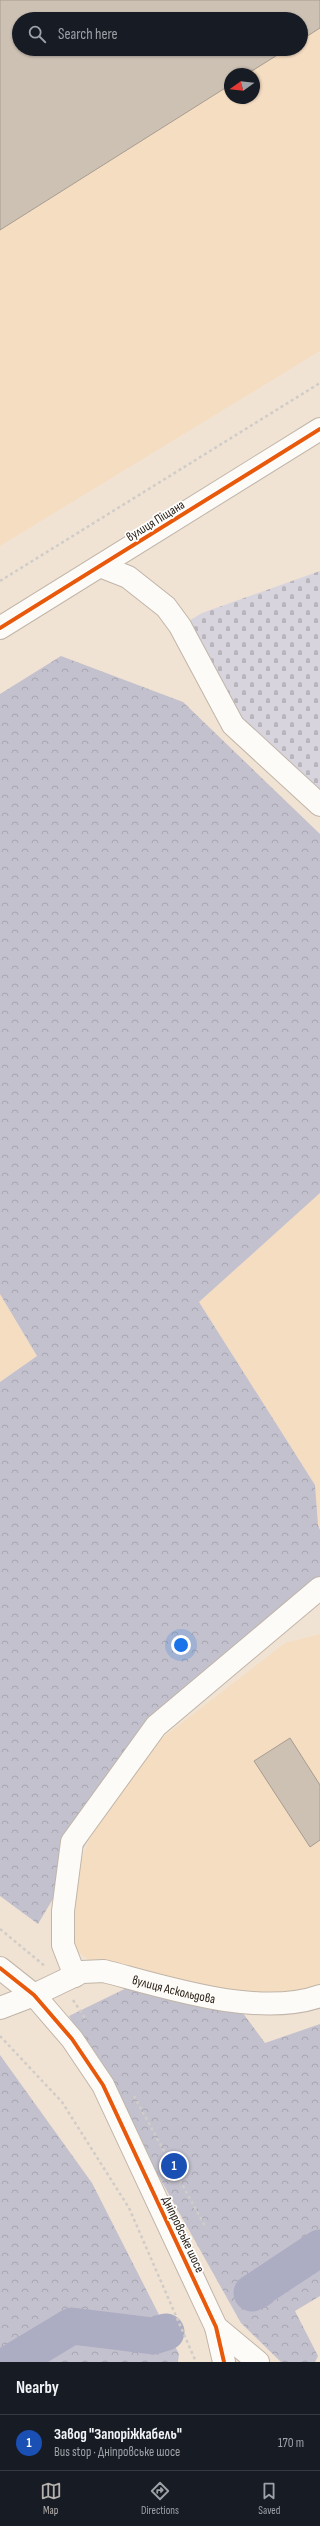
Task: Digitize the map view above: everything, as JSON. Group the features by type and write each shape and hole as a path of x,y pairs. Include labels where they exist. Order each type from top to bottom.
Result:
{"street":[{"name":"вулиця Піщана","path":"0,628 320,429"},
{"path":"100,566 128,576 166,606 180,626 233,725 320,805"},
{"path":"75,1976 63,1945 63,1911 72,1842 156,1726 320,1588"},
{"name":"Дніпровське шосе","path":"0,1968 34,1996 72,2039 103,2085 216,2327 224,2362"},
{"name":"вулиця Аскольдова","path":"0,2008 34,1996 82,1972 104,1971 228,2001 284,2003 320,1996"},
{"path":"216,2327 258,2362"}],"path":[{"path":"0,580 320,384"},
{"path":"0,2036 62,2102 129,2208 196,2362"}],"shaded area":[{"path":"0,0 320,0 320,351 0,546"},
{"path":"320,1193 320,1529 318,1525 315,1485 199,1302"},
{"path":"0,1294 37,1356 0,1382"},
{"path":"320,1634 320,1996 284,2003 104,1971 52,1933 101,1810 148,1749 285,1643"}],"green space":[{"path":"320,571 320,803 233,725 180,626 202,613"},
{"path":"61,656 183,702 320,834 320,1193 199,1302 315,1485 318,1525 320,1530 320,1588 156,1726 38,1924 0,1896 0,1382 37,1356 0,1294 0,694"},
{"path":"141,1981 234,2001 265,2043 320,2024 320,2296 295,2311 318,2356 315,2362 281,2362 241,2323 69,2016"},
{"path":"0,2055 92,2183 179,2354 178,2362 0,2362"}],"building":[{"path":"0,0 320,0 320,28 308,36 308,12 12,12 12,56 276,56 257,68 224,68 224,89 0,230"},
{"path":"290,1738 320,1785 320,1840 310,1847 254,1761"}],"waterway":[{"path":"260,2289 252,2293 320,2248"},
{"path":"12,2362 72,2326 153,2336 166,2332"}],"cycle path":[{"path":"0,628 320,429"},
{"path":"0,1968 34,1995 72,2039 103,2085 216,2327 224,2362"}],"place":[{"name":"Завод \"Запоріжкабель\"","path":"174,2166"}]}
